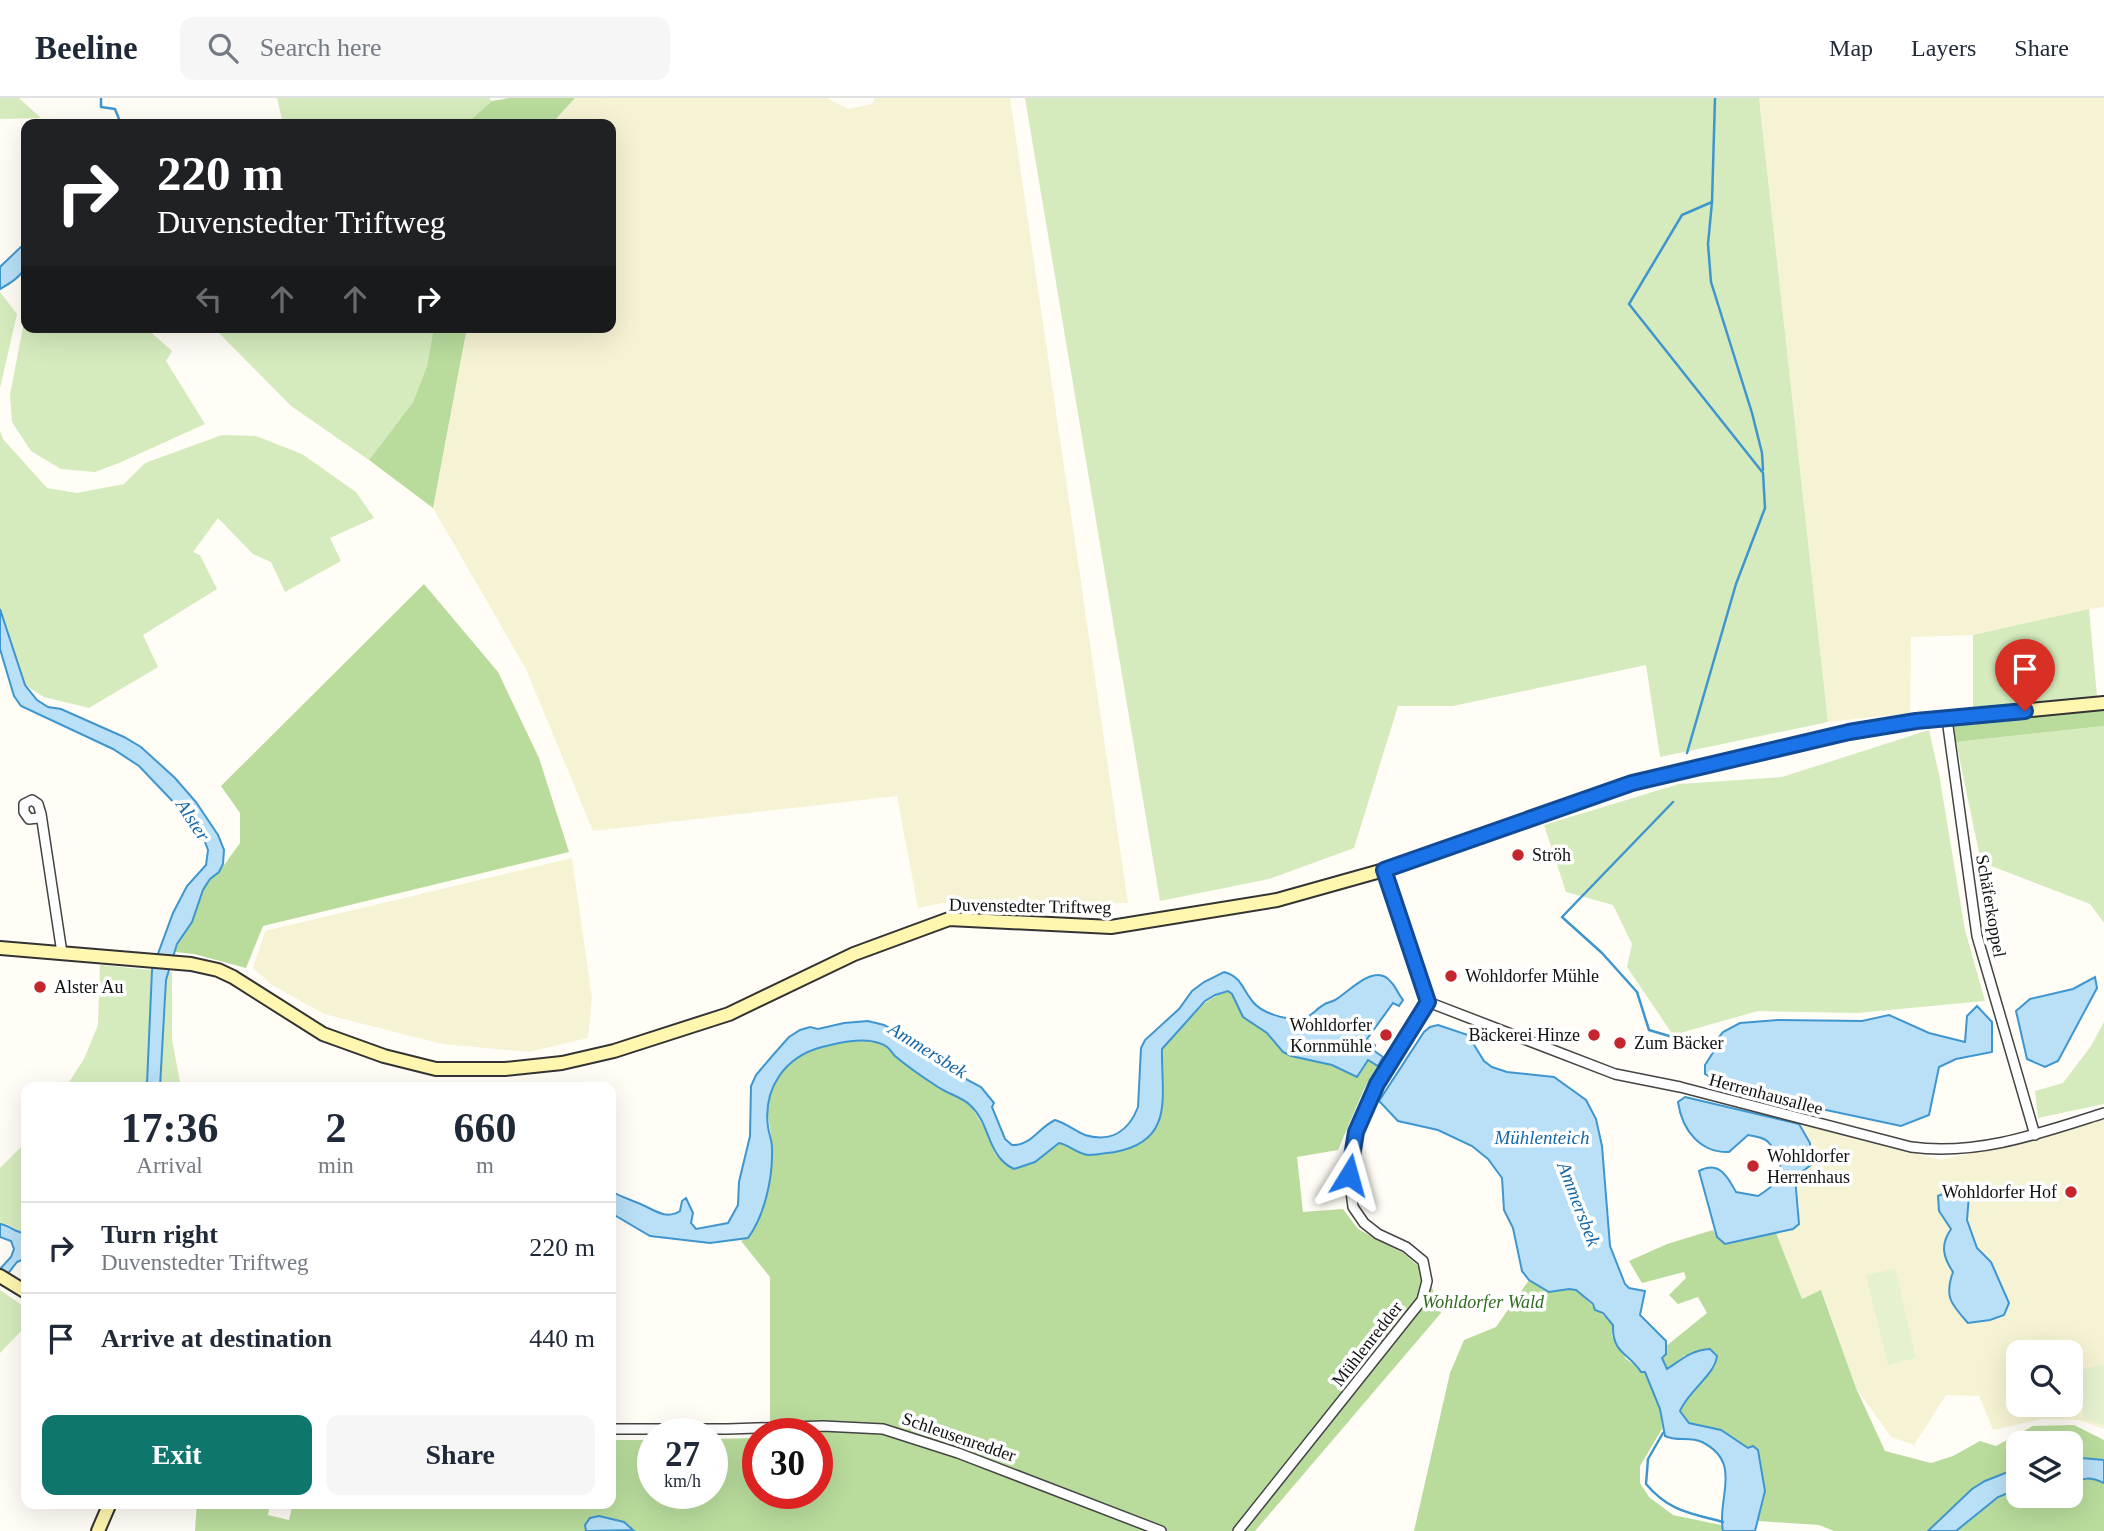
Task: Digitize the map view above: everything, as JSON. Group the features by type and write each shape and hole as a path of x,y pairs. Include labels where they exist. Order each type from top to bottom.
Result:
{"street":[{"name":"Duvenstedter Triftweg","path":"0,948 191,964 218,970 323,1034 384,1056 436,1069 505,1069 562,1063 614,1051 729,1014 854,954 948,919 1111,927 1277,900 1384,870 1632,783 1849,732 1916,721 2104,703"},
{"name":"Schäferkoppel","path":"1947,719 1977,936 2035,1135"},
{"path":"41,814 62,953"},
{"path":"1384,870 1428,1002"},
{"name":"Herrenhausallee","path":"1428,1002 1615,1074 1680,1087 1900,1145 1945,1151 1998,1144 2104,1113"},
{"name":"Mühlenredder","path":"1238,1531 1422,1300 1427,1281 1423,1261 1364,1223 1353,1207 1349,1175 1356,1132 1377,1084 1428,1002"},
{"path":"0,1276 21,1289"},
{"name":"Schleusenredder","path":"616,1429 850,1426 883,1429 958,1452 1161,1531"},
{"path":"97,1531 107,1509"}],"shaded area":[{"path":"575,98 827,98 848,109 872,104 875,98 1010,98 1128,903 942,903 918,908 897,796 593,831 526,669 433,508 466,333 616,333 616,119 556,119"},
{"path":"1759,98 2104,98 2104,607 1973,635 1911,637 1910,713 1828,722"},
{"path":"572,858 592,998 588,1038 529,1052 442,1044 324,1014 272,985 253,968 265,931"},
{"path":"2104,1116 2104,1429 2080,1420 2042,1419 1993,1430 1979,1396 1946,1395 1914,1445 1891,1437 1856,1388 1822,1291 1802,1299 1776,1233 1793,1229 1800,1210 1795,1176 1811,1165 1810,1143 1799,1124 1941,1160 2039,1137"}],"green space":[{"path":"0,98 19,98 41,118 0,119"},
{"path":"277,98 489,98 492,101 472,119 282,119"},
{"path":"509,98 575,98 556,119 472,119 492,101"},
{"path":"1025,98 1759,98 1828,722 1660,757 1646,665 1453,706 1398,706 1354,848 1269,879 1160,901"},
{"path":"0,292 17,314 0,388"},
{"path":"22,333 152,333 172,351 166,361 205,424 95,472 61,469 31,451 12,422 10,395"},
{"path":"219,333 433,333 427,366 413,402 369,460 291,406"},
{"path":"433,333 466,333 433,508 369,460 413,402 427,366"},
{"path":"0,431 3,439 47,488 77,493 124,484 145,463 222,435 256,436 302,454 356,492 374,518 330,538 341,561 285,592 271,562 253,554 218,518 193,552 200,555 217,589 143,635 158,667 89,708 44,697 25,685 0,609"},
{"path":"424,584 498,672 539,758 569,852 263,926 246,968 194,954 175,952 181,936 192,922 207,882 219,872 240,843 240,813 221,786"},
{"path":"2089,609 2097,696 1973,710 1973,635"},
{"path":"2104,710 2104,726 1956,742 1953,725"},
{"path":"2104,726 2104,923 2090,904 1981,862 1956,742"},
{"path":"1929,730 1965,930 1985,1001 1857,1013 1758,1011 1673,1035 1627,967 1632,944 1613,905 1566,892 1544,825 1679,784 1782,777"},
{"path":"100,965 152,970 148,1082 69,1082 84,1059 98,1025"},
{"path":"169,972 172,972 172,1040 180,1082 160,1082 166,1000 164,986"},
{"name":"Wohldorfer Wald","path":"1228,991 1232,993 1243,1017 1267,1033 1291,1056 1312,1059 1342,1069 1368,1060 1378,1066 1364,1089 1338,1150 1297,1157 1303,1212 1343,1209 1358,1229 1403,1253 1422,1269 1441,1313 1255,1531 195,1531 197,1509 269,1509 268,1515 289,1520 292,1509 616,1509 616,1440 637,1440 637,1509 728,1509 728,1439 742,1438 742,1509 833,1509 833,1418 770,1418 770,1277 741,1241 756,1226 766,1199 772,1157 768,1101 776,1079 799,1057 814,1050 846,1042 878,1042 971,1106 985,1129 995,1154 1006,1165 1040,1159 1059,1143 1089,1155 1114,1153 1137,1144 1155,1128 1164,1097 1162,1049 1209,1000"},
{"path":"2104,1022 2104,1104 2038,1118 2035,1091 2063,1083 2091,1046"},
{"path":"21,1147 21,1232 7,1224 0,1224 0,1168"},
{"path":"1713,1230 1725,1244 1776,1233 1802,1299 1821,1290 1856,1388 1885,1451 1931,1463 1953,1456 1980,1441 1996,1446 2006,1441 2006,1473 1972,1489 1928,1531 1834,1531 1819,1525 1758,1521 1765,1491 1760,1457 1721,1430 1689,1423 1680,1411 1685,1400 1716,1365 1685,1355 1667,1369 1662,1357 1665,1347 1707,1313 1698,1297 1678,1304 1669,1295 1686,1278 1684,1272 1642,1283 1629,1261 1667,1244"},
{"path":"1895,1269 1916,1358 1888,1365 1866,1275"},
{"name":"Wohldorfer Wald","path":"1529,1280 1550,1290 1576,1290 1613,1325 1612,1336 1626,1359 1645,1372 1660,1409 1662,1429 1640,1466 1640,1483 1649,1497 1673,1515 1721,1525 1723,1531 1414,1531 1450,1373 1464,1340 1496,1327"},
{"path":"0,1290 21,1305 21,1331 0,1353"},
{"path":"2104,1364 2104,1425 2085,1419 2083,1369"},
{"path":"2074,1425 2104,1440 2104,1460 2083,1458 2083,1431 2024,1431 2033,1426"},
{"path":"2092,1478 2104,1483 2104,1531 1956,1531 1998,1497 2006,1494 2006,1508 2083,1508 2083,1479"}],"water":[{"path":"21,247 21,274 0,289 0,267"},
{"name":"Alster","path":"0,609 25,685 37,700 48,707 61,709 124,737 141,747 175,778 196,802 218,835 224,850 223,864 203,890 192,922 177,944 166,980 160,1082 147,1082 152,970 173,913 187,886 206,865 208,850 180,809 139,766 113,749 21,706 14,696 0,649"},
{"path":"1224,972 1230,974 1238,980 1257,1006 1273,1015 1286,1018 1306,1017 1362,981 1377,975 1385,976 1403,1000 1399,1006 1393,1003 1367,1039 1375,1045 1373,1050 1383,1057 1378,1066 1368,1060 1357,1077 1332,1065 1283,1052 1267,1033 1243,1017 1232,994 1228,991 1215,995 1205,1001 1162,1049 1161,1113 1148,1138 1115,1152 1092,1155 1059,1143 1035,1162 1014,1169 999,1157 982,1121 970,1105 922,1076 884,1045 872,1041 858,1041 822,1047 797,1058 779,1076 773,1088 767,1113 772,1142 769,1183 759,1218 748,1238 710,1243 650,1236 616,1216 616,1193 669,1215 680,1211 682,1201 686,1198 693,1213 691,1223 696,1229 728,1223 738,1205 739,1182 750,1136 751,1086 756,1075 789,1037 810,1027 818,1029 868,1021 895,1031 906,1047 981,1087 994,1103 992,1107 1005,1139 1012,1145 1024,1143 1055,1120 1085,1135 1111,1136 1130,1123 1138,1107 1141,1048 1145,1040 1204,982"},
{"path":"2095,977 2097,988 2058,1061 2045,1067 2027,1059 2016,1011 2030,999 2073,989"},
{"path":"1977,1006 1992,1022 1992,1052 1956,1059 1939,1067 1929,1115 1901,1126 1779,1100 1723,1084 1705,1074 1705,1065 1714,1051 1713,1044 1723,1032 1740,1023 1778,1020 1862,1021 1889,1015 1929,1033 1965,1042 1967,1016"},
{"name":"Mühlenteich","path":"1438,1025 1468,1035 1484,1061 1492,1067 1507,1072 1554,1077 1586,1100 1596,1119 1602,1146 1610,1246 1625,1284 1629,1288 1645,1291 1640,1315 1666,1341 1666,1354 1662,1358 1667,1369 1697,1351 1710,1349 1717,1356 1712,1370 1680,1411 1689,1423 1721,1430 1748,1448 1753,1446 1758,1450 1765,1491 1755,1531 1723,1531 1726,1482 1722,1460 1702,1442 1665,1436 1660,1409 1645,1372 1641,1372 1618,1348 1613,1335 1613,1325 1603,1313 1595,1310 1593,1304 1576,1290 1549,1292 1529,1280 1522,1271 1513,1228 1504,1210 1502,1178 1488,1159 1472,1146 1438,1130 1398,1121 1379,1101 1424,1032"},
{"path":"1685,1097 1799,1124 1810,1143 1811,1165 1795,1177 1799,1224 1793,1229 1725,1244 1717,1237 1699,1171 1706,1168 1717,1169 1726,1176 1736,1192 1758,1196 1777,1180 1780,1163 1769,1143 1759,1137 1748,1135 1729,1152 1709,1149 1701,1144 1688,1130 1680,1112 1678,1102"},
{"path":"1956,1188 1969,1195 1967,1220 1977,1248 1991,1262 2009,1303 2004,1315 1990,1320 1968,1323 1957,1311 1949,1294 1953,1272 1944,1251 1945,1240 1951,1229 1939,1211 1938,1196"},
{"path":"0,1224 21,1232 21,1260 0,1284 0,1269 11,1257 14,1249 11,1241 0,1237"},
{"path":"2083,1458 2104,1460 2104,1483 2083,1480"},
{"path":"2006,1473 2006,1494 1998,1497 1956,1531 1928,1531 1972,1489"},
{"path":"599,1516 624,1522 633,1530 586,1531 585,1525 590,1518"}],"waterway":[{"path":"101,98 101,107 115,109 119,119"},
{"path":"1687,753 1736,584 1765,508 1763,473 1629,304 1682,215 1712,202 1715,98"},
{"path":"1712,202 1708,244 1711,282 1752,413 1762,453 1763,470"},
{"path":"1673,802 1562,917 1602,953 1637,992 1649,1030 1689,1042 1713,1044"},
{"name":"Ammersbek","path":"1663,1433 1648,1459 1646,1484 1672,1506 1723,1522"}],"place":[{"name":"Ströh","path":"1518,855"},
{"name":"Wohldorfer Mühle","path":"1451,976"},
{"name":"Alster Au","path":"40,987"},
{"name":"Wohldorfer Kornmühle","path":"1386,1035"},
{"name":"Bäckerei Hinze","path":"1594,1035"},
{"name":"Zum Bäcker","path":"1620,1043"},
{"name":"Wohldorfer Herrenhaus","path":"1753,1166"},
{"name":"Wohldorfer Hof","path":"2071,1192"}],"route":[{"path":"1349,1175 1356,1132 1377,1084 1428,1002 1384,870 1632,783 1849,732 1916,721 2025,711"}]}
